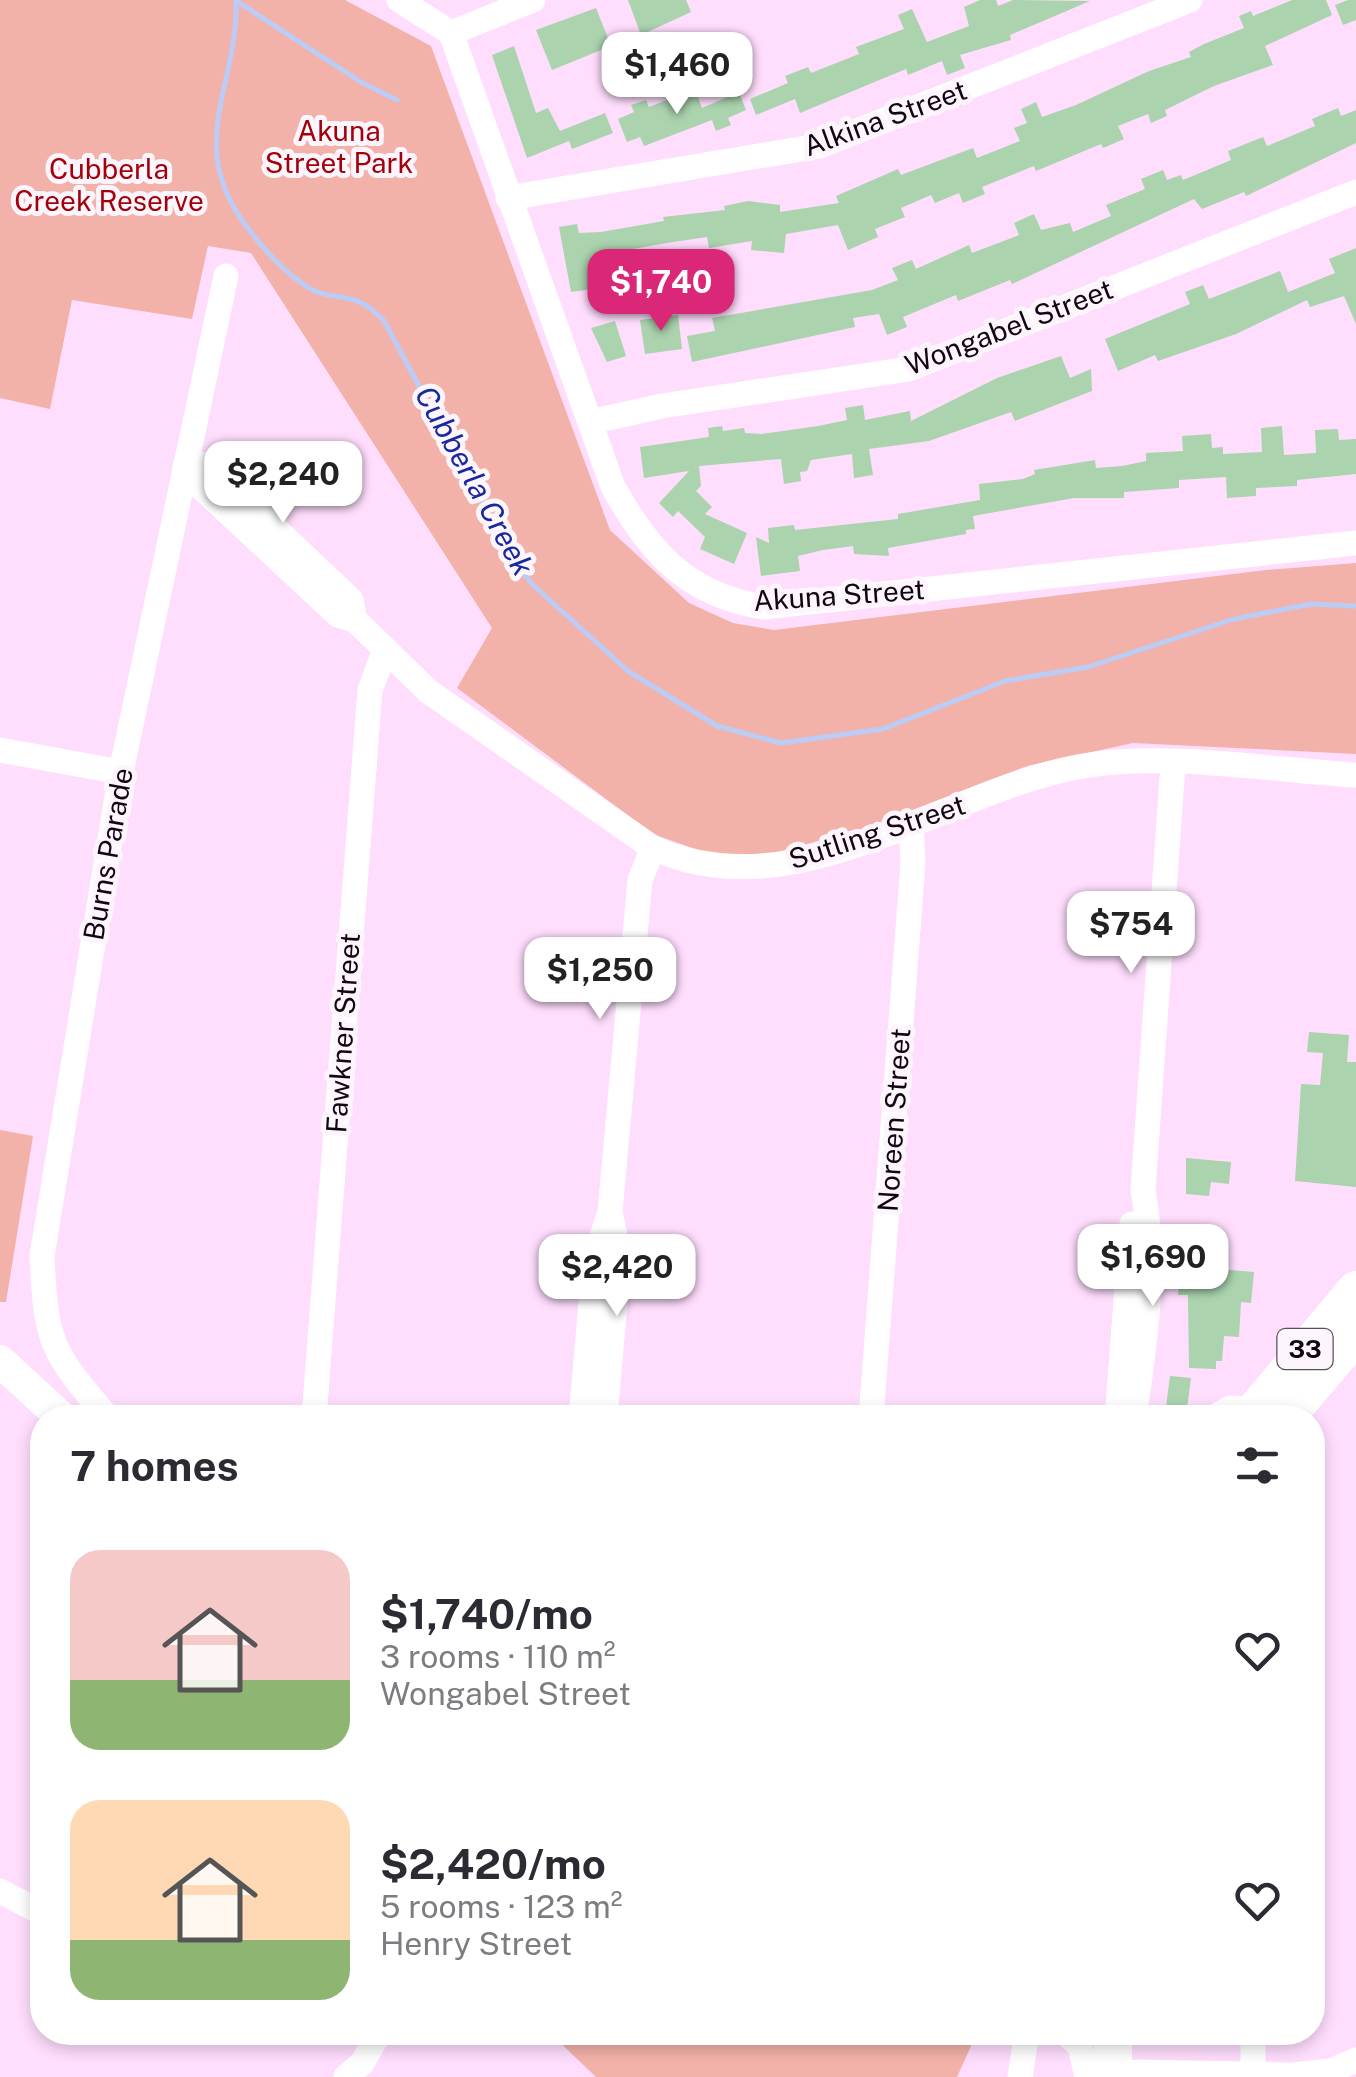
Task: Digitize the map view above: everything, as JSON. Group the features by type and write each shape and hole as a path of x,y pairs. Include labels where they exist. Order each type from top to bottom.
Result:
{"highway":[{"name":"33","path":"1270,1405 1356,1290"},
{"name":"33","path":"1275,1405 1356,1335"},
{"path":"1118,2045 1128,2075"},
{"path":"1128,2075 1134,2045"}],"main road":[{"path":"0,1361 48,1405"}],"street":[{"path":"400,0 451,33 533,0"},
{"name":"Alkina Street","path":"508,198 818,146 1190,0"},
{"name":"Akuna Street","path":"451,33 613,487 638,532 674,571 739,602 764,606 1356,543"},
{"name":"Wongabel Street","path":"590,422 662,406 910,369 1356,192"},
{"name":"Burns Parade","path":"97,1405 63,1365 45,1324 42,1256 122,772 226,276"},
{"name":"Sutling Street","path":"184,466 193,480 338,614 355,620 428,691 653,848 678,859 727,867 773,866 910,823 1033,778 1084,766 1173,764 1356,775"},
{"name":"Fawkner Street","path":"315,1405 370,690 385,650"},
{"path":"0,750 122,772"},
{"path":"1136,1405 1147,1317 1148,1215 1143,1190 1173,764"},
{"name":"Noreen Street","path":"873,1405 911,882 910,823"},
{"path":"582,1405 595,1258 610,1212 640,880 653,848"},
{"path":"1117,1405 1133,1214 1143,1190"},
{"path":"606,1405 620,1256 610,1212"},
{"path":"0,1891 30,1907"},
{"path":"346,2077 362,2063 372,2045"},
{"path":"1020,2077 1025,2045"},
{"path":"1079,2045 1088,2077"},
{"path":"1252,2072 1253,2045"},
{"path":"1128,2075 1294,2075 1331,2071 1356,2060"}],"green space":[{"path":"0,0 345,0 431,46 610,530 689,603 733,623 774,630 1266,570 1356,563 1356,754 1133,743 1027,766 865,828 771,854 712,855 653,834 457,688 492,628 251,253 208,246 192,319 72,300 50,409 0,398"},
{"path":"0,1130 33,1136 6,1302 0,1302"},
{"path":"563,2045 972,2045 957,2077 596,2077"}],"building":[{"path":"628,0 686,0 691,12 641,35"},
{"path":"980,0 996,0 998,6 1013,0 1090,1 1010,35 1011,40 960,55 965,68 947,75 942,61 908,75 906,69 800,113 795,99 756,115 750,99 788,83 785,76 808,67 811,73 859,54 856,47 904,29 898,15 912,9 927,42 969,26 964,7"},
{"path":"1292,0 1326,0 1332,15 1265,46 1273,65 1214,86 1165,110 1167,116 1151,123 1148,114 1118,126 1124,139 1103,148 1101,144 1036,171 1034,166 982,187 985,194 963,203 959,193 935,203 931,195 901,208 905,217 875,229 878,237 848,250 838,225 786,234 784,253 751,250 752,241 709,248 707,237 667,243 610,253 614,286 571,292 559,227 577,224 579,233 601,232 664,221 663,217 725,210 724,206 748,201 780,205 780,212 839,203 836,196 898,169 901,175 973,148 977,158 1020,141 1014,128 1027,123 1021,109 1036,102 1042,117 1076,105 1149,71 1191,57 1189,52 1244,28 1239,16 1251,11 1253,16"},
{"path":"1356,0 1356,20 1343,25 1335,5"},
{"path":"596,8 611,46 552,70 536,30"},
{"path":"514,46 536,113 548,108 560,131 605,113 613,133 572,149 569,141 527,158 492,55"},
{"path":"695,89 702,108 739,92 746,110 728,118 731,125 716,131 712,120 644,146 640,137 627,142 618,119 634,112 631,105 646,100 649,107"},
{"path":"1338,108 1341,116 1356,110 1356,143 1246,196 1244,192 1202,209 1194,199 1012,284 1010,280 958,301 956,295 903,317 907,327 887,335 879,314 853,318 855,327 692,362 687,336 715,331 712,318 872,290 898,280 892,268 912,260 916,269 969,245 972,253 1019,235 1014,223 1034,214 1041,230 1070,223 1073,232 1111,216 1106,205 1145,189 1141,179 1163,170 1167,180 1181,175 1183,180 1231,160 1228,151 1263,137 1267,146 1315,126 1312,119"},
{"path":"1356,248 1356,324 1344,296 1310,307 1307,300 1236,334 1158,361 1155,355 1118,371 1105,339 1190,304 1185,292 1203,285 1209,299 1280,271 1288,292 1335,273 1329,259"},
{"path":"678,315 682,349 645,354 640,320"},
{"path":"615,321 626,356 607,362 591,328"},
{"path":"1061,356 1070,378 1091,369 1092,391 1015,421 1011,412 929,441 869,449 873,475 854,478 852,454 811,460 807,471 800,472 801,481 784,484 781,459 699,466 701,486 696,491 712,507 705,514 747,533 734,564 700,549 705,537 678,511 673,517 659,503 689,471 644,478 640,447 709,437 708,428 722,426 723,431 744,428 745,433 762,434 818,426 847,420 845,408 863,405 865,420 910,411 911,421 997,378"},
{"path":"1282,426 1284,455 1316,453 1315,430 1338,429 1339,440 1356,439 1356,474 1297,480 1297,486 1256,488 1256,496 1227,498 1226,477 1179,480 1179,488 1124,492 1124,498 1074,498 973,516 975,529 966,530 966,534 888,548 889,556 854,554 853,546 823,550 798,556 800,571 761,576 756,537 769,543 768,528 794,525 795,530 898,519 898,514 980,500 979,484 1023,479 1035,474 1034,470 1095,460 1096,468 1122,466 1146,461 1146,453 1183,451 1182,436 1211,434 1212,448 1223,447 1223,454 1262,452 1261,428"},
{"path":"1309,1032 1349,1035 1347,1062 1356,1062 1356,1187 1295,1181 1301,1084 1320,1085 1323,1053 1307,1052"},
{"path":"1186,1158 1231,1162 1229,1184 1211,1182 1209,1196 1186,1194"},
{"path":"1181,1257 1208,1259 1207,1268 1254,1272 1251,1303 1241,1302 1239,1337 1224,1336 1222,1361 1216,1361 1216,1369 1189,1368 1188,1295 1178,1295"},
{"path":"1170,1376 1191,1378 1188,1405 1166,1405"}],"waterway":[{"name":"Cubberla Creek","path":"236,0 235,30 216,139 218,166 227,194 244,223 271,256 303,284 324,294 362,303 384,321 512,559 532,584 628,671 717,726 781,743 883,729 1005,681 1088,667 1234,619 1311,604 1356,606"},
{"path":"238,2 361,82 397,100"}],"park label":[{"name":"Akuna Street Park","path":"339,147"},
{"name":"Cubberla Creek Reserve","path":"109,185"}]}
